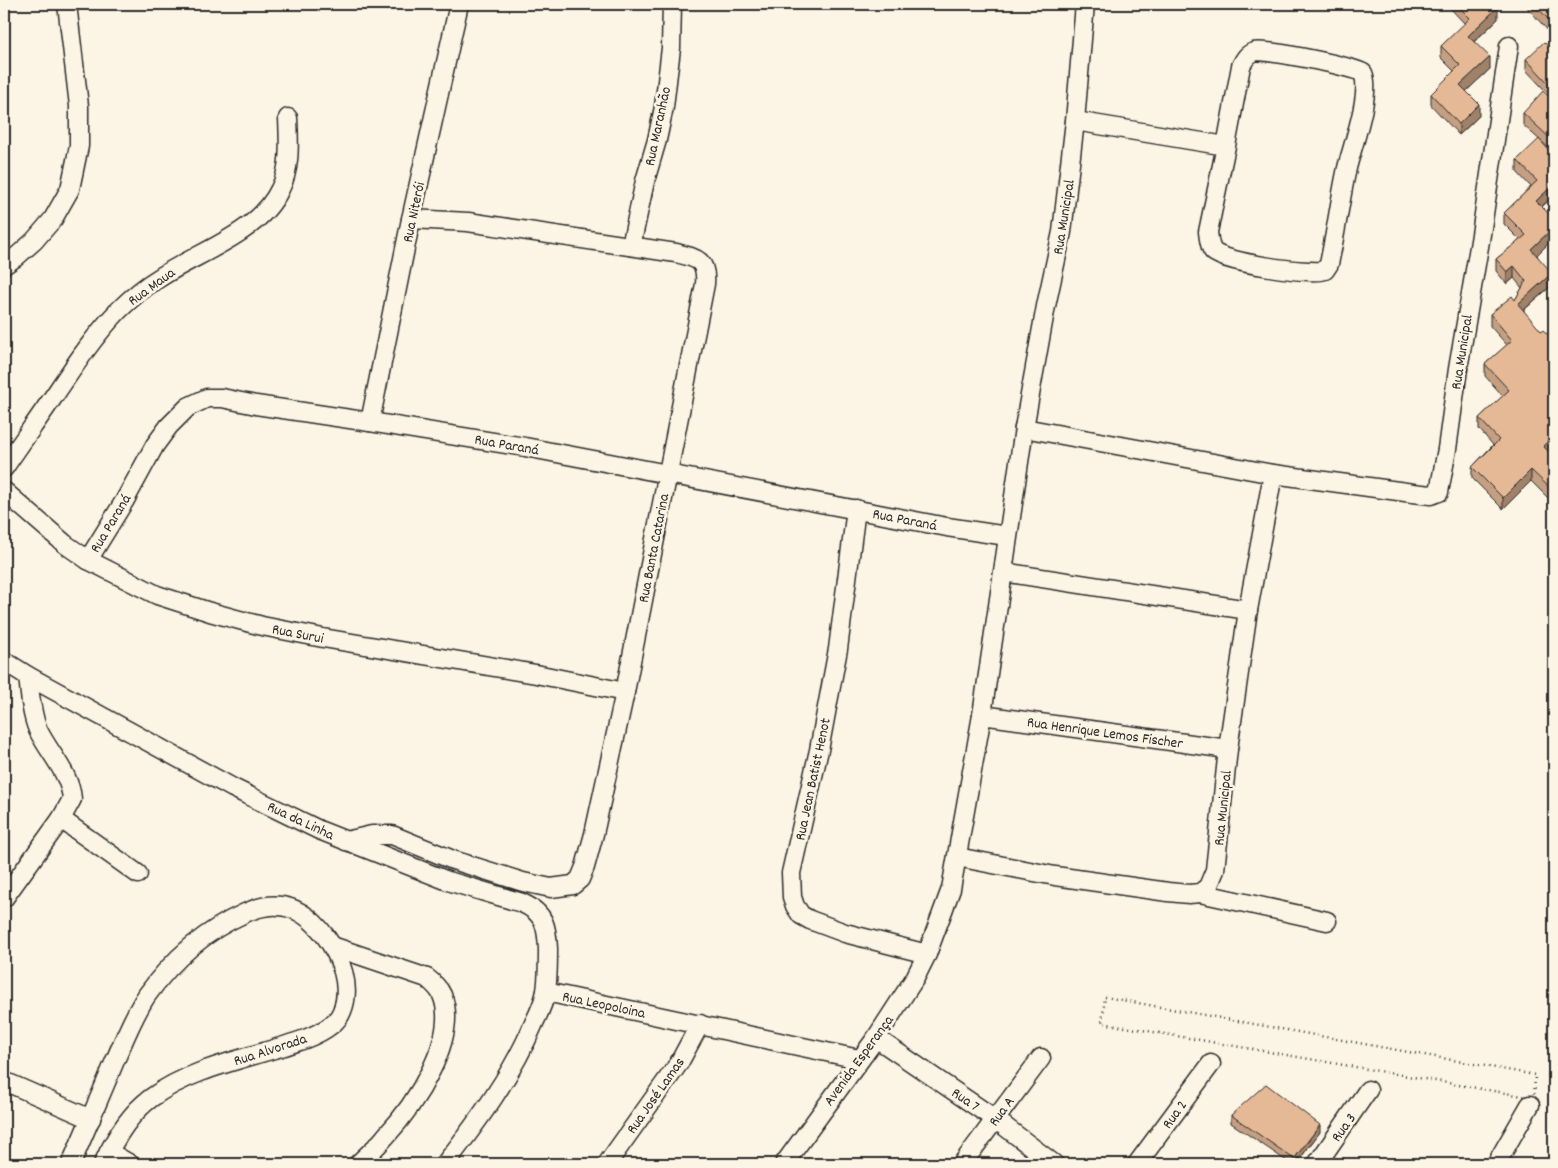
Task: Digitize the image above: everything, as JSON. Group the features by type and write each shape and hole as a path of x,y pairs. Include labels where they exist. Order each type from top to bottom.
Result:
{"street":[{"path":"4,265 34,241 52,219 70,189 79,146 79,106 67,4"},
{"name":"Rua Niterói","path":"370,422 411,219 459,4"},
{"name":"Rua Maranhão","path":"631,246 664,107 671,48 672,4"},
{"name":"Rua Municipal","path":"927,954 951,889 982,716 1024,428 1046,306 1062,232 1076,121 1085,4"},
{"name":"Rua Municipal","path":"1024,428 1274,474 1431,495 1439,492 1480,241 1509,46"},
{"path":"1252,52 1276,53 1357,70 1363,73 1365,81 1364,99 1347,170 1329,264 1325,270 1310,272 1264,266 1219,256 1213,251 1209,242 1208,232 1226,146 1241,66 1252,52"},
{"name":"Rua Maua","path":"4,468 80,357 118,311 160,277 247,227 268,208 280,189 284,177 289,139 288,118"},
{"path":"1076,121 1226,146"},
{"name":"Rua Banta Catarina","path":"346,841 372,835 392,835 453,860 523,882 551,888 573,885 580,879 586,867 625,692 706,276 703,266 698,259 676,253 468,222 411,219"},
{"name":"Rua Paraná","path":"88,560 125,500 155,445 179,414 196,402 207,398 222,398 525,447 948,527 1007,536"},
{"name":"Rua Municipal","path":"1200,893 1208,887 1215,870 1228,749 1248,610 1274,474"},
{"name":"Rua Surui","path":"4,491 65,544 88,560 157,595 262,626 536,674 625,692"},
{"name":"Rua Jean Batist Henot","path":"856,509 838,649 819,750 791,873 792,897 801,915 810,920 845,933 927,954"},
{"path":"1003,572 1248,610"},
{"name":"Rua da Linha","path":"4,661 233,788 319,830 448,882 531,907 541,917 546,928 548,956 546,992"},
{"path":"4,898 61,819 72,800 68,780 34,721 28,676"},
{"name":"Rua Henrique Lemos Fischer","path":"982,716 1228,749"},
{"path":"61,819 138,874"},
{"path":"957,857 1055,876 1168,892 1200,893 1327,921"},
{"name":"Rua Alvorada","path":"70,1164 138,1010 147,995 181,955 207,934 253,909 273,904 281,905 303,914 325,935 341,966 346,986 344,1006 335,1022 306,1039 218,1066 175,1083 150,1098 127,1121 106,1158"},
{"path":"332,946 427,978 439,990 444,1003 444,1037 421,1090 386,1137 358,1164"},
{"name":"Avenida Esperança","path":"784,1164 876,1038 915,978 927,954"},
{"name":"Rua Leopoloina","path":"445,1164 512,1070 525,1045 546,992 859,1059"},
{"name":"Rua José Lamas","path":"607,1164 679,1063 700,1024"},
{"name":"Rua 7","path":"876,1038 995,1119 1054,1164"},
{"name":"Rua A","path":"962,1164 1041,1058"},
{"name":"Rua 2","path":"1137,1164 1211,1064"},
{"path":"4,1081 90,1119"},
{"name":"Rua 3","path":"1317,1164 1368,1090"},
{"path":"1496,1164 1530,1105"},
{"path":"106,1158 130,1164"}],"path":[{"path":"1105,997 1535,1075 1534,1098 1102,1023 1105,1005 1105,997"}],"building":[{"path":"1456,4 1494,4 1498,7 1468,36 1490,57 1460,85 1479,104 1459,124 1431,94 1460,65 1441,46 1470,18"},
{"path":"1534,4 1554,4 1554,19 1551,22"},
{"path":"1544,42 1554,52 1554,89 1526,59"},
{"path":"1543,91 1554,104 1554,135 1551,139 1523,113"},
{"path":"1539,139 1554,156 1554,184 1536,201 1554,219 1554,227 1531,249 1552,273 1518,304 1541,331 1543,330 1554,340 1554,384 1551,388 1554,391 1554,435 1543,446 1554,457 1554,486 1551,489 1531,470 1503,498 1472,467 1499,440 1479,418 1509,390 1485,364 1512,340 1490,314 1512,296 1515,300 1526,281 1514,266 1507,272 1496,259 1526,235 1504,213 1537,181 1517,160"},
{"path":"1266,1084 1320,1125 1294,1159 1231,1115"}]}
